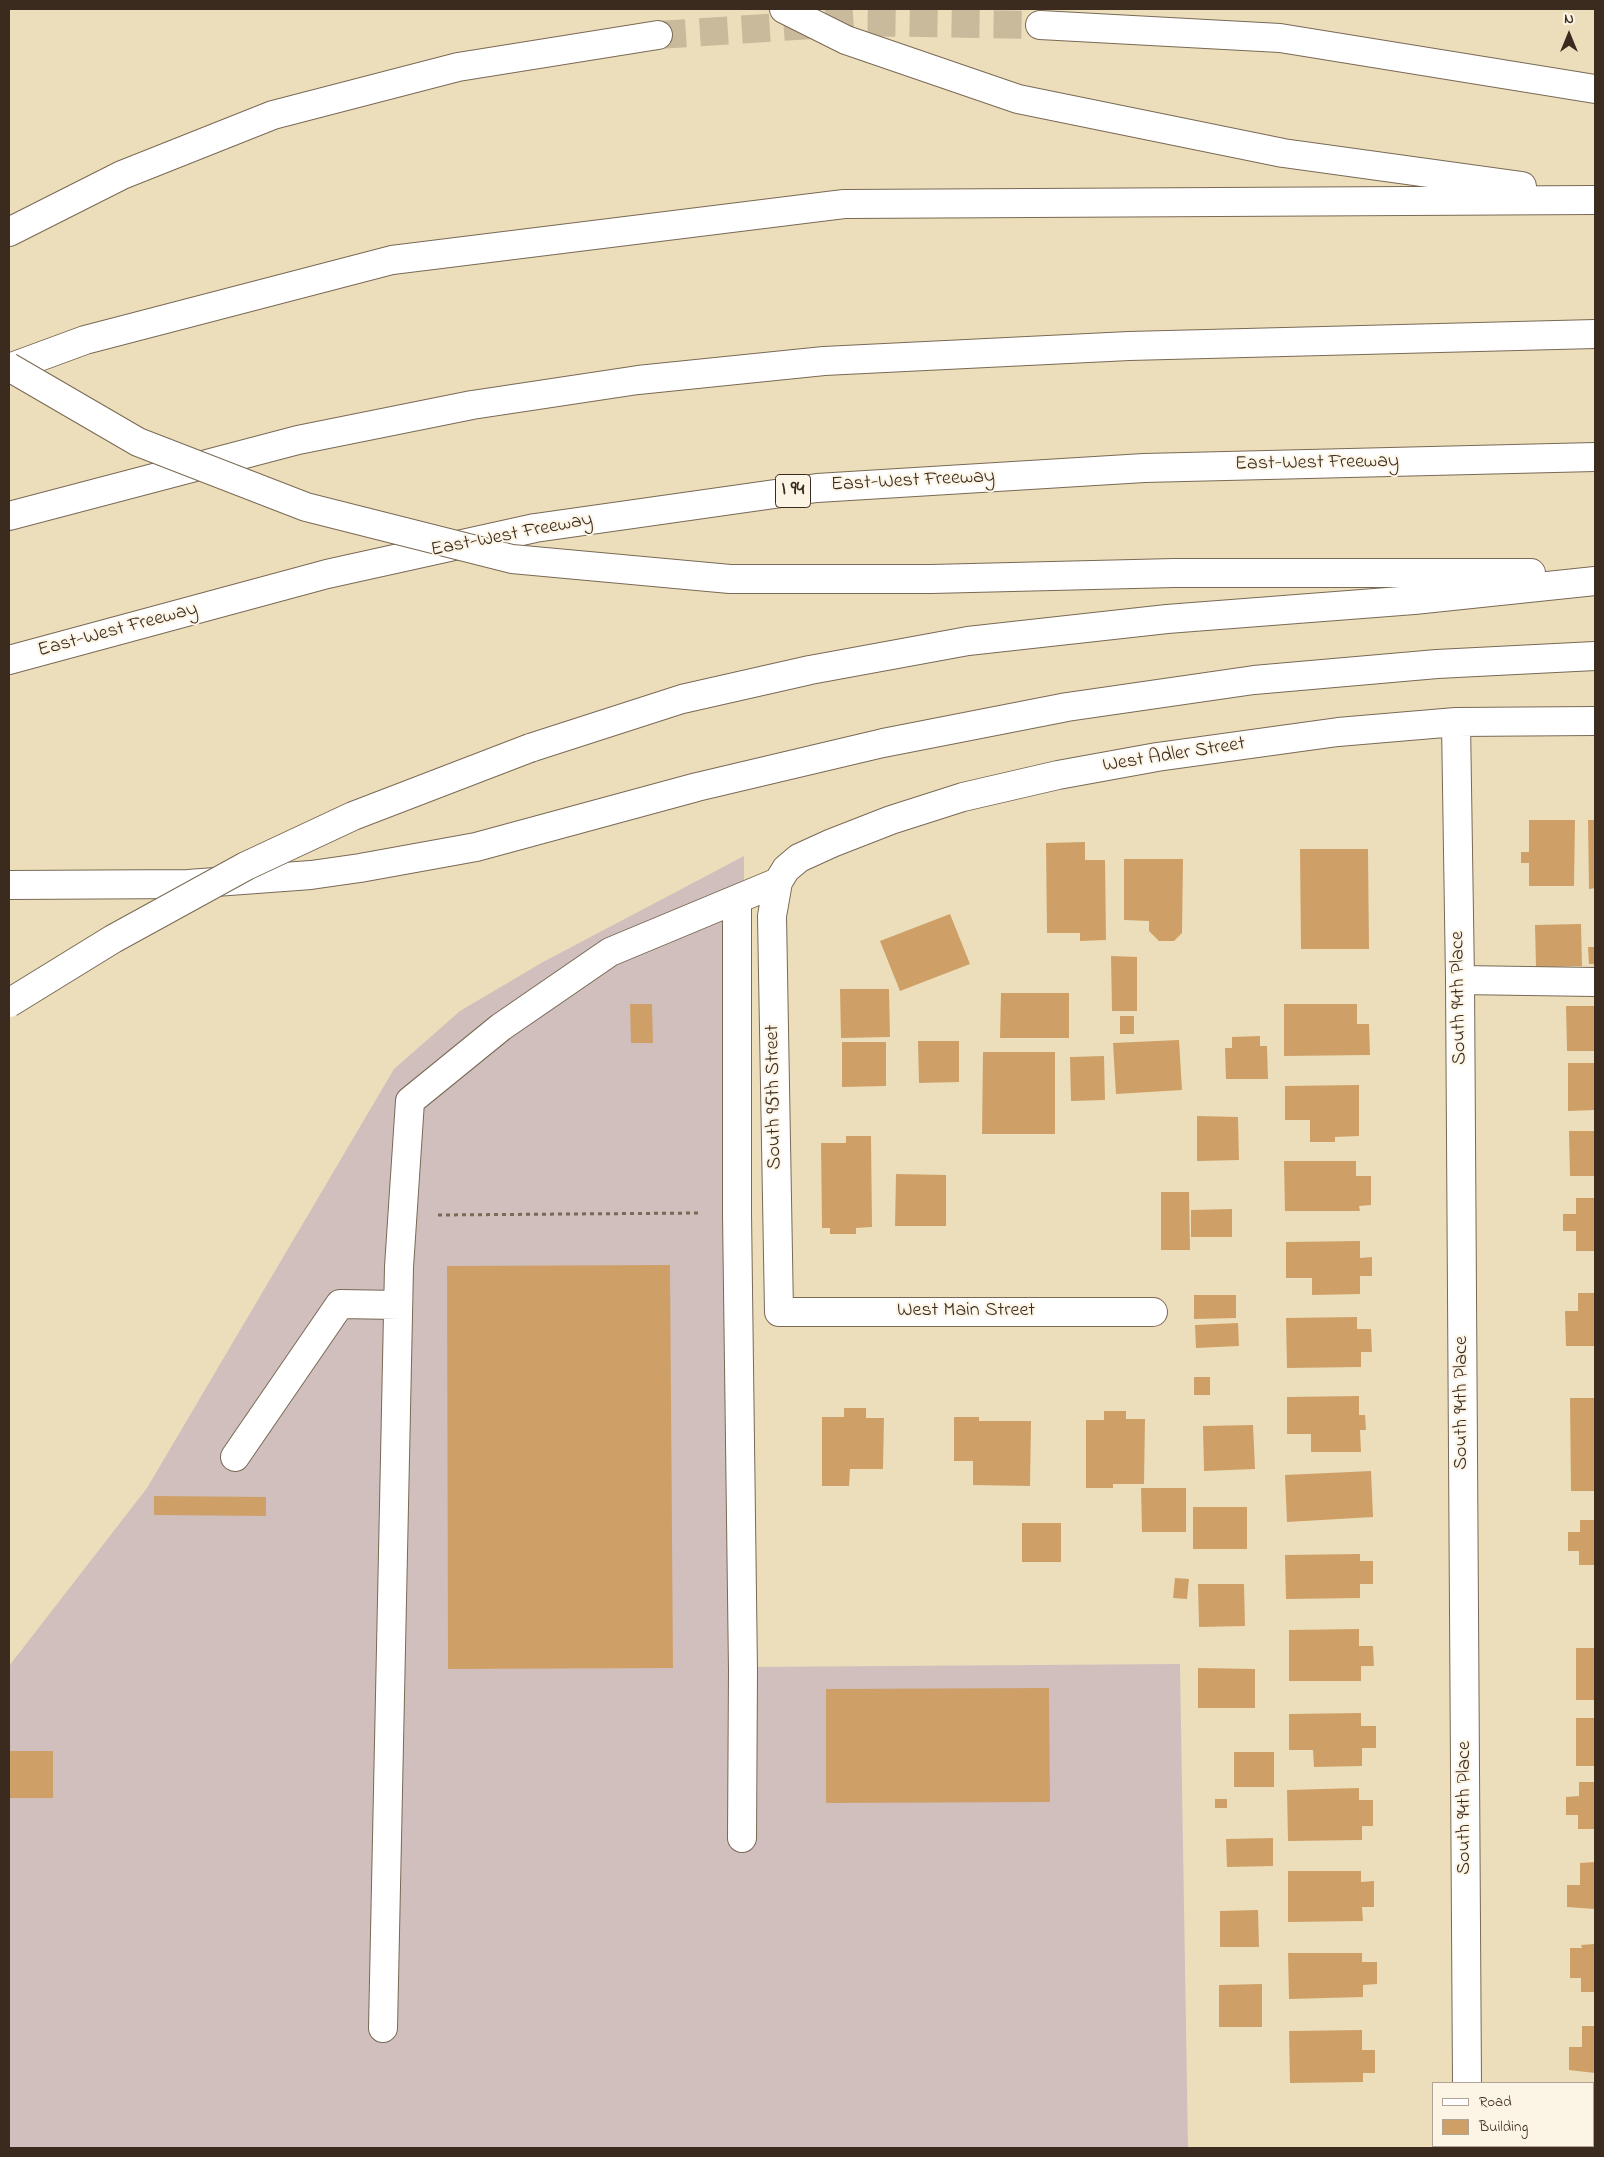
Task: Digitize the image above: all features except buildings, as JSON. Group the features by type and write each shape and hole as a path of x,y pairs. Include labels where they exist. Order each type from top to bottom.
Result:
{"main road":[{"path":"784,9 846,40 1018,99 1284,153 1595,196"},
{"path":"1040,25 1280,38 1595,89"},
{"path":"9,232 122,175 273,115 458,67 658,35"},
{"path":"9,368 85,340 392,260 844,204 1595,200"},
{"path":"9,516 298,440 472,404 638,380 824,360 1128,346 1595,334"},
{"path":"9,368 138,442 306,508 512,559 730,578 931,578 1269,572 1595,573"},
{"name":"East-West Freeway","path":"9,660 327,574 535,528 817,488 1144,468 1595,457"},
{"path":"9,1003 113,939 246,866 353,816 530,748 682,699 810,670 920,649 1086,627 1414,600 1595,581"},
{"path":"9,885 188,884 311,875 360,868 476,847 697,787 883,743 1067,707 1254,680 1437,664 1595,656"},
{"name":"West Adler Street","path":"778,882 786,869 799,858 832,842 963,797 1058,775 1157,757 1338,732 1456,722 1595,720"},
{"name":"South 94th Place","path":"1456,722 1460,980 1467,2082"},
{"path":"383,2028 398,1305 410,1101 501,1027 610,952 778,882"},
{"name":"South 95th Street","path":"778,882 773,901 772,933 779,1312"},
{"path":"737,900 737,1213 743,1671 742,1838"},
{"path":"1460,980 1595,982"},
{"path":"235,1456 340,1304 398,1305"},
{"name":"West Main Street","path":"779,1312 1153,1312"}],"path":[{"path":"402,1215 737,1213"}],"shaded area":[{"path":"744,856 742,1667 1180,1664 1188,2148 9,2148 9,1666 147,1488 394,1069 460,1011 543,962"}],"tunnel":[{"path":"658,35 856,22 1040,25"}]}
